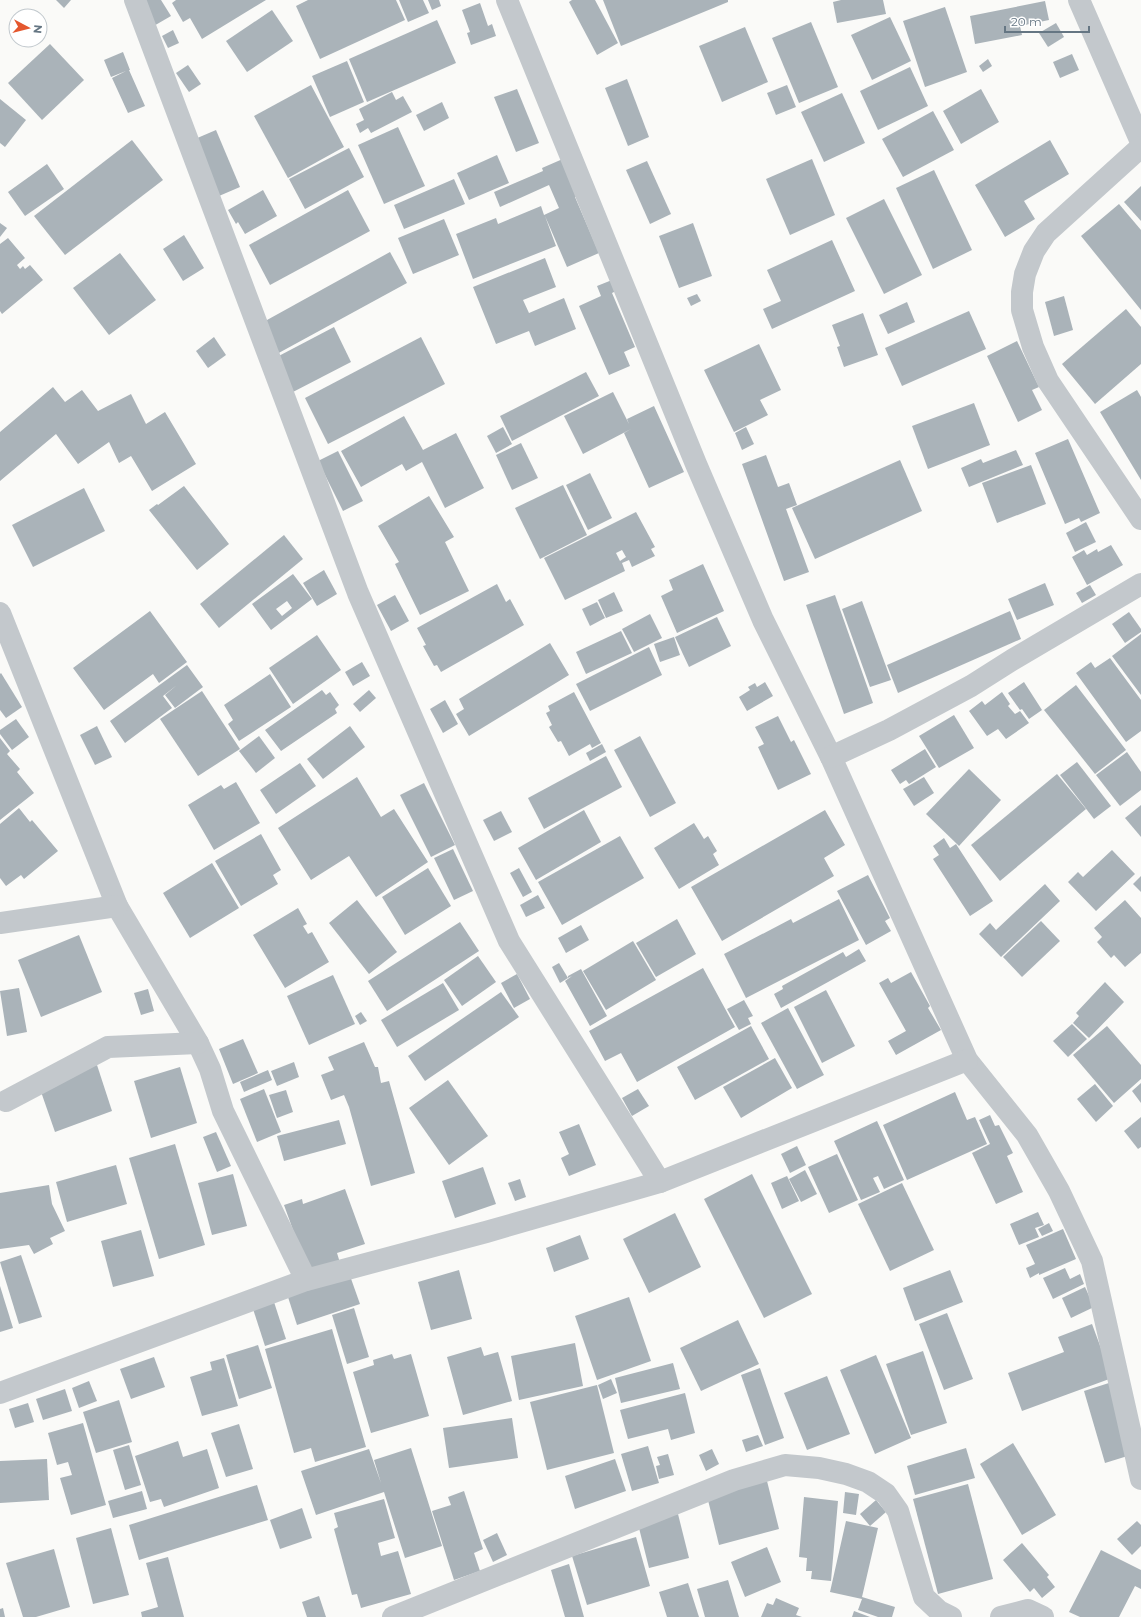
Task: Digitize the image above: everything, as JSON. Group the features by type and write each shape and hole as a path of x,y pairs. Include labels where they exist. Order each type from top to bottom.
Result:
{"street":[{"path":"135,0 358,593 509,941 660,1182"},
{"path":"507,0 696,464 763,620 831,757 967,1060 1027,1135 1059,1192 1092,1261 1141,1479"},
{"path":"1079,0 1141,142"},
{"path":"1141,147 1046,233 1034,252 1025,274 1022,292 1022,310 1033,347 1048,381 1141,519"},
{"path":"831,757 889,730 971,686 1012,660 1141,584"},
{"path":"0,614 116,906 198,1043 210,1069 223,1111 306,1280"},
{"path":"0,923 116,906"},
{"path":"6,1101 108,1047 198,1043"},
{"path":"0,1393 306,1280 486,1232 660,1182 967,1060"},
{"path":"393,1617 734,1480 785,1465 819,1468 846,1474 868,1482 886,1494 898,1511 924,1597 939,1611 951,1617"},
{"path":"1001,1617 1028,1610 1043,1617"}],"building":[{"path":"56,0 71,0 64,8"},
{"path":"141,0 161,0 171,16 152,27"},
{"path":"176,0 266,0 202,39 190,18 183,22 172,3"},
{"path":"308,0 396,0 405,20 320,59 296,6"},
{"path":"399,0 423,0 429,13 408,22"},
{"path":"428,0 439,0 441,6 432,10"},
{"path":"572,0 595,0 618,43 597,55 569,2"},
{"path":"603,0 728,0 728,2 621,46"},
{"path":"841,0 883,0 886,14 837,23 833,2"},
{"path":"1045,1 1049,20 1020,26 1022,35 975,44 970,16"},
{"path":"480,3 488,26 492,24 496,36 471,45 467,33 470,32 462,10"},
{"path":"945,7 967,72 925,87 903,21"},
{"path":"272,10 293,41 247,72 226,41"},
{"path":"890,17 911,61 872,80 851,35"},
{"path":"437,20 456,63 367,102 349,59"},
{"path":"811,22 838,87 799,103 772,38"},
{"path":"1056,23 1064,37 1048,47 1039,33"},
{"path":"745,27 768,82 722,102 699,46"},
{"path":"173,30 179,43 168,48 162,36"},
{"path":"50,44 84,80 42,120 8,83 46,48 48,48"},
{"path":"123,52 129,70 145,106 128,113 112,78 126,71 111,77 104,60"},
{"path":"1072,54 1079,70 1060,78 1053,62"},
{"path":"988,59 992,66 983,72 979,66"},
{"path":"347,61 364,102 330,117 312,76"},
{"path":"188,65 201,84 189,92 176,73"},
{"path":"910,67 928,106 878,130 860,91"},
{"path":"627,79 649,137 628,146 605,88"},
{"path":"311,85 344,147 288,178 254,116"},
{"path":"787,85 796,107 776,115 767,93"},
{"path":"517,89 539,143 516,152 494,97"},
{"path":"981,89 999,122 961,144 943,111"},
{"path":"392,92 396,100 403,96 412,112 371,133 368,128 360,133 356,124 364,120 359,109"},
{"path":"842,93 865,143 824,162 801,112"},
{"path":"0,99 26,120 5,147 0,143"},
{"path":"442,102 449,118 424,131 416,115"},
{"path":"933,111 954,150 903,177 882,139"},
{"path":"398,127 425,186 384,204 358,145"},
{"path":"216,130 240,187 219,196 195,139"},
{"path":"132,140 163,180 65,255 34,216"},
{"path":"1050,140 1069,174 1024,201 1035,219 1005,237 975,185"},
{"path":"349,148 364,177 305,209 289,179"},
{"path":"497,155 509,183 469,200 457,173"},
{"path":"565,158 581,195 575,197 599,253 567,267 545,216 556,246 473,279 456,234 496,218 498,224 541,206 544,215 559,208 549,185 500,207 494,192 543,171 542,168"},
{"path":"812,159 835,215 790,235 766,179"},
{"path":"647,161 671,214 650,224 626,170"},
{"path":"47,164 64,189 25,216 8,192"},
{"path":"934,170 972,250 933,269 896,188"},
{"path":"454,179 465,204 404,229 394,205"},
{"path":"1141,186 1141,221 1124,202"},
{"path":"263,190 277,216 245,234 238,222 236,224 228,210"},
{"path":"348,190 370,231 270,285 249,245"},
{"path":"884,199 922,275 884,294 846,218"},
{"path":"1119,204 1141,230 1141,310 1081,236"},
{"path":"444,219 459,255 413,274 398,238"},
{"path":"0,223 7,228 0,237"},
{"path":"693,223 712,276 679,288 659,236"},
{"path":"184,235 204,268 183,281 163,249"},
{"path":"8,238 25,258 17,265 20,269 23,266 25,269 30,265 43,280 2,314 0,311 0,244"},
{"path":"832,240 855,291 772,329 763,309 781,301 767,270"},
{"path":"390,252 407,283 275,355 258,325"},
{"path":"120,253 156,300 109,335 73,288"},
{"path":"545,258 556,287 523,300 529,313 564,298 576,329 535,346 529,331 496,344 473,287"},
{"path":"612,280 616,291 612,293 635,347 624,352 630,366 609,375 579,306 601,296 597,286"},
{"path":"697,294 701,301 691,306 687,298"},
{"path":"1064,296 1073,330 1054,336 1045,302"},
{"path":"907,302 915,322 888,334 879,315"},
{"path":"1126,309 1141,327 1141,364 1095,404 1062,364"},
{"path":"969,311 986,349 902,386 885,348"},
{"path":"863,313 878,355 844,367 837,347 840,346 832,325"},
{"path":"334,327 351,362 291,393 273,359"},
{"path":"214,337 226,355 208,368 196,351"},
{"path":"421,337 445,384 328,444 305,398"},
{"path":"1017,341 1039,387 1032,390 1042,410 1018,422 987,356"},
{"path":"759,344 781,390 760,400 768,415 734,432 704,370"},
{"path":"586,372 599,396 512,441 500,416"},
{"path":"53,387 65,402 82,390 98,411 131,394 146,424 165,412 196,464 152,491 131,456 119,463 109,442 78,464 56,434 0,481 0,432"},
{"path":"1137,390 1141,397 1141,480 1100,412"},
{"path":"613,392 629,424 627,419 654,406 684,472 649,488 624,433 631,429 583,454 564,416"},
{"path":"974,403 990,445 928,469 912,426"},
{"path":"404,416 423,450 456,433 484,488 445,508 422,462 406,471 402,464 361,487 341,451"},
{"path":"503,427 512,444 496,453 487,436"},
{"path":"746,427 754,444 742,450 735,433"},
{"path":"1068,439 1100,513 1081,522 1079,518 1065,524 1035,453"},
{"path":"521,443 538,478 512,490 496,455"},
{"path":"1016,450 1023,465 969,487 961,468 981,459 983,463"},
{"path":"338,451 363,501 343,511 318,461"},
{"path":"766,455 778,487 789,483 797,505 786,509 809,572 784,581 742,464"},
{"path":"900,460 922,511 815,559 792,508"},
{"path":"1031,465 1046,504 997,523 982,483"},
{"path":"590,473 612,518 588,530 566,485"},
{"path":"563,485 587,535 540,559 515,508"},
{"path":"184,486 229,544 197,570 149,510"},
{"path":"84,488 105,531 33,567 12,525"},
{"path":"429,496 454,537 445,542 469,591 420,615 395,564 399,562 378,526"},
{"path":"636,512 655,547 651,549 655,556 632,567 629,560 622,563 625,571 565,600 544,558","holes":["622,550 626,557 620,561 616,553"]},
{"path":"1086,522 1096,542 1075,552 1066,533"},
{"path":"284,535 303,559 219,628 200,604"},
{"path":"1111,545 1123,565 1087,585 1072,557 1084,550 1087,555 1097,549 1098,552"},
{"path":"703,564 724,611 677,633 661,596 673,590 669,580"},
{"path":"324,570 337,594 317,606 303,583"},
{"path":"293,574 312,599 271,630 252,604","holes":["287,601 292,608 282,616 276,609"]},
{"path":"1045,583 1054,605 1017,620 1008,599"},
{"path":"497,584 506,602 510,599 524,625 441,672 437,665 434,666 423,646 426,645 417,628"},
{"path":"1090,585 1096,595 1082,603 1076,593"},
{"path":"614,592 623,611 606,618 598,600"},
{"path":"395,595 409,621 391,631 377,605"},
{"path":"835,595 873,703 844,714 806,605"},
{"path":"862,601 891,680 870,687 842,609"},
{"path":"597,602 605,618 590,626 582,609"},
{"path":"150,611 187,662 159,683 153,674 104,710 73,668"},
{"path":"1010,611 1021,639 898,693 887,665"},
{"path":"1129,612 1141,629 1141,632 1125,643 1112,624"},
{"path":"650,614 662,638 634,652 622,629"},
{"path":"717,617 731,646 689,667 675,637"},
{"path":"621,631 632,653 586,674 576,652"},
{"path":"1141,634 1141,695 1112,656"},
{"path":"317,635 341,670 293,704 269,668"},
{"path":"674,637 680,655 660,662 654,644"},
{"path":"550,643 569,675 469,736 456,714 464,709 459,699"},
{"path":"649,647 662,675 590,711 576,684"},
{"path":"1110,658 1141,700 1141,731 1126,742 1076,673 1091,662 1095,668"},
{"path":"362,662 370,676 353,686 345,672"},
{"path":"187,665 203,687 175,708 165,695 177,685 163,696 172,708 125,743 110,721"},
{"path":"1,673 22,707 6,718 0,710"},
{"path":"270,674 291,707 239,741 228,724 233,720 224,705"},
{"path":"765,682 773,696 747,711 739,697 750,690 748,687 755,683 757,687"},
{"path":"1024,682 1042,710 1029,719 1022,709 1020,710 1008,693"},
{"path":"1076,685 1126,750 1095,774 1044,710"},
{"path":"322,690 326,695 330,692 339,705 335,709 337,713 281,751 265,730"},
{"path":"369,690 376,698 360,712 353,704"},
{"path":"202,691 240,749 198,776 160,719"},
{"path":"574,692 601,743 592,748 590,744 569,756 561,741 558,742 549,727 552,725 546,713 550,711 548,706"},
{"path":"1002,692 1010,704 1008,706 1015,714 1020,711 1029,723 1006,739 998,729 987,736 969,711 982,701 985,705"},
{"path":"445,700 458,724 443,733 430,709"},
{"path":"954,715 974,748 939,768 919,736"},
{"path":"778,716 791,742 794,740 811,774 778,790 758,747 764,744 755,727"},
{"path":"16,719 29,737 12,750 0,734 0,730"},
{"path":"97,726 112,757 95,765 80,735"},
{"path":"350,726 365,747 323,779 307,759"},
{"path":"259,736 275,758 256,773 239,751"},
{"path":"640,736 676,803 650,817 614,750"},
{"path":"0,738 10,751 7,754 20,769 17,772 34,793 0,820"},
{"path":"602,744 606,752 590,761 586,753"},
{"path":"925,749 936,767 909,784 906,780 900,784 891,770"},
{"path":"1127,752 1141,772 1141,790 1120,806 1096,775"},
{"path":"606,756 622,787 544,829 528,798"},
{"path":"1077,762 1111,806 1094,819 1060,775"},
{"path":"300,763 316,786 276,814 260,790"},
{"path":"969,769 1001,800 959,846 926,814"},
{"path":"1057,774 1086,809 1000,881 971,845"},
{"path":"357,777 381,817 394,809 428,862 376,897 349,856 311,880 278,828"},
{"path":"924,777 934,793 914,806 903,789"},
{"path":"236,782 260,823 214,850 188,805 221,785 224,789"},
{"path":"424,783 455,845 431,857 400,795"},
{"path":"1141,805 1141,837 1125,818"},
{"path":"19,808 30,822 32,820 58,851 24,879 21,875 6,886 0,878 0,824"},
{"path":"584,810 601,842 536,880 518,848"},
{"path":"825,810 845,845 824,858 834,876 722,941 691,887"},
{"path":"501,811 512,832 494,841 483,820"},
{"path":"694,823 704,839 708,836 717,851 713,854 719,865 679,889 654,848"},
{"path":"261,834 281,870 273,875 278,884 241,906 215,861"},
{"path":"620,836 644,878 562,925 538,882"},
{"path":"944,838 950,848 956,844 993,901 970,916 933,859 939,855 933,846"},
{"path":"453,849 473,891 454,900 434,858"},
{"path":"1112,850 1135,874 1096,911 1068,882 1078,872 1083,877"},
{"path":"212,863 239,908 190,938 163,893"},
{"path":"428,868 451,906 405,935 382,897"},
{"path":"519,868 532,892 523,897 510,873"},
{"path":"868,875 890,918 885,921 891,931 866,945 837,891"},
{"path":"1141,876 1141,892 1133,884"},
{"path":"1045,884 1060,901 1001,957 979,934 990,923 996,930"},
{"path":"538,895 545,908 526,917 520,905"},
{"path":"839,899 859,940 746,998 724,954 791,919 793,923"},
{"path":"357,900 397,952 369,974 329,923"},
{"path":"1125,900 1141,918 1141,953 1125,967 1114,955 1111,958 1097,942 1102,937 1094,928"},
{"path":"298,908 307,924 303,926 308,934 312,932 329,962 285,988 253,935"},
{"path":"677,919 696,954 656,977 636,943"},
{"path":"1041,921 1060,941 1022,977 1003,957"},
{"path":"460,922 479,951 387,1011 368,981"},
{"path":"581,925 589,940 566,953 558,938"},
{"path":"79,935 102,992 41,1017 18,960"},
{"path":"633,941 656,980 606,1010 583,971"},
{"path":"859,949 866,961 781,1008 774,994 783,989 782,986 843,952 846,957"},
{"path":"478,956 496,982 462,1006 444,980"},
{"path":"559,963 568,978 560,983 552,967"},
{"path":"703,968 735,1027 637,1082 621,1053 605,1061 589,1031"},
{"path":"581,969 607,1016 590,1026 565,981 572,976 568,978 568,976"},
{"path":"911,972 930,1006 928,1008 941,1030 896,1055 888,1041 906,1031 879,983 888,978 891,983"},
{"path":"517,974 530,999 514,1008 501,983"},
{"path":"333,975 355,1024 309,1045 287,996"},
{"path":"1105,982 1124,1002 1089,1038 1073,1023 1079,1016 1076,1013"},
{"path":"443,983 459,1010 397,1047 381,1020"},
{"path":"19,988 27,1032 7,1036 0,991"},
{"path":"148,989 154,1011 141,1015 134,993"},
{"path":"826,990 855,1046 822,1063 794,1007"},
{"path":"501,992 519,1017 425,1081 408,1056"},
{"path":"744,1000 753,1016 748,1018 751,1024 739,1030 727,1009"},
{"path":"788,1008 824,1075 797,1089 761,1023"},
{"path":"361,1012 367,1021 360,1025 355,1016"},
{"path":"1072,1024 1087,1039 1068,1057 1053,1041"},
{"path":"751,1026 769,1059 695,1100 677,1067"},
{"path":"1107,1026 1141,1065 1141,1079 1114,1103 1073,1055"},
{"path":"243,1039 258,1073 233,1084 219,1049"},
{"path":"364,1042 375,1067 378,1067 381,1083 389,1081 415,1173 371,1186 349,1107 344,1095 331,1100 321,1075 334,1070 328,1057"},
{"path":"775,1058 792,1088 741,1118 723,1087"},
{"path":"294,1062 299,1077 277,1086 271,1071"},
{"path":"97,1065 112,1111 55,1132 39,1086"},
{"path":"180,1067 197,1123 151,1138 134,1081"},
{"path":"268,1070 272,1080 244,1092 240,1082"},
{"path":"448,1080 488,1136 449,1165 409,1108"},
{"path":"1141,1083 1141,1103 1132,1091"},
{"path":"1095,1084 1113,1106 1096,1122 1077,1099"},
{"path":"264,1089 281,1132 257,1142 240,1099"},
{"path":"638,1089 649,1106 632,1116 622,1098"},
{"path":"286,1090 293,1112 277,1118 269,1095"},
{"path":"955,1092 967,1120 975,1117 987,1144 907,1180 883,1125"},
{"path":"990,1115 995,1126 999,1125 1013,1153 1007,1156 1023,1192 996,1204 972,1153 990,1144 979,1120"},
{"path":"1141,1117 1141,1147 1138,1149 1124,1131"},
{"path":"339,1120 346,1144 284,1161 277,1136"},
{"path":"877,1121 904,1180 884,1189 878,1176 873,1178 880,1192 861,1200 834,1141"},
{"path":"579,1124 596,1165 569,1176 561,1158 569,1154 559,1132"},
{"path":"216,1132 231,1166 217,1172 203,1137"},
{"path":"175,1144 205,1245 159,1259 129,1158"},
{"path":"797,1146 806,1165 790,1173 781,1154"},
{"path":"837,1154 858,1200 829,1213 808,1167"},
{"path":"116,1165 127,1204 67,1222 56,1182"},
{"path":"483,1167 496,1204 455,1218 442,1181"},
{"path":"805,1170 817,1194 801,1202 789,1179"},
{"path":"233,1174 247,1226 212,1235 198,1183"},
{"path":"752,1174 812,1294 764,1318 704,1199"},
{"path":"787,1176 799,1201 782,1209 771,1183"},
{"path":"520,1179 526,1197 515,1201 508,1183"},
{"path":"902,1183 934,1250 890,1271 858,1204"},
{"path":"49,1185 52,1204 65,1231 50,1238 53,1244 34,1254 29,1245 0,1249 0,1193"},
{"path":"345,1189 365,1244 337,1253 341,1266 310,1277 284,1205 302,1199 303,1204"},
{"path":"1038,1212 1044,1225 1035,1228 1039,1237 1019,1245 1010,1224"},
{"path":"675,1213 701,1267 649,1293 623,1239"},
{"path":"1049,1223 1053,1231 1042,1236 1038,1229"},
{"path":"1063,1229 1076,1259 1030,1278 1026,1268 1035,1264 1026,1245"},
{"path":"141,1230 154,1276 113,1287 101,1241"},
{"path":"580,1235 589,1259 554,1272 546,1248"},
{"path":"21,1255 42,1317 19,1324 0,1262"},
{"path":"1065,1268 1070,1279 1080,1274 1084,1284 1053,1299 1043,1278"},
{"path":"459,1270 472,1319 431,1330 418,1282"},
{"path":"950,1270 963,1302 915,1321 903,1288"},
{"path":"349,1273 360,1304 297,1325 287,1294"},
{"path":"0,1286 13,1328 0,1332"},
{"path":"1085,1287 1094,1307 1071,1318 1062,1298"},
{"path":"629,1297 651,1361 597,1380 575,1316"},
{"path":"274,1302 286,1339 265,1346 253,1309"},
{"path":"354,1308 369,1357 347,1364 332,1315"},
{"path":"947,1313 973,1379 944,1390 919,1324"},
{"path":"738,1320 759,1364 701,1391 680,1348"},
{"path":"1092,1324 1112,1378 1022,1411 1008,1373 1064,1352 1058,1337"},
{"path":"332,1329 366,1447 315,1462 311,1448 294,1453 265,1349"},
{"path":"575,1343 583,1386 519,1400 511,1356"},
{"path":"258,1345 272,1388 239,1399 226,1355"},
{"path":"481,1347 484,1356 498,1352 512,1401 463,1415 447,1357"},
{"path":"923,1351 947,1423 911,1435 886,1364"},
{"path":"392,1354 394,1359 411,1354 429,1416 371,1433 353,1372 374,1365 373,1360"},
{"path":"876,1355 911,1438 875,1454 840,1370"},
{"path":"154,1357 165,1387 131,1399 120,1369"},
{"path":"224,1358 238,1406 202,1416 190,1377 212,1370 210,1362"},
{"path":"673,1363 680,1389 621,1403 615,1378"},
{"path":"760,1368 784,1438 765,1445 741,1375"},
{"path":"827,1376 850,1434 807,1450 784,1393"},
{"path":"611,1379 617,1393 603,1399 598,1385"},
{"path":"89,1381 97,1401 79,1408 72,1388"},
{"path":"1112,1382 1134,1454 1105,1463 1084,1391"},
{"path":"597,1385 614,1453 547,1470 530,1402"},
{"path":"65,1389 72,1411 43,1420 36,1399"},
{"path":"685,1393 695,1433 671,1440 668,1429 628,1439 620,1410"},
{"path":"119,1400 132,1442 96,1453 83,1412"},
{"path":"28,1403 34,1422 15,1428 9,1409"},
{"path":"512,1418 518,1458 449,1468 443,1428"},
{"path":"83,1423 106,1505 71,1515 60,1478 72,1475 68,1462 57,1465 48,1433"},
{"path":"239,1424 253,1469 226,1477 211,1433"},
{"path":"758,1435 763,1446 746,1452 742,1440"},
{"path":"178,1441 183,1457 207,1449 219,1488 164,1507 161,1499 150,1502 135,1456"},
{"path":"1013,1443 1056,1515 1022,1535 980,1464"},
{"path":"129,1445 141,1485 125,1490 113,1450"},
{"path":"648,1446 659,1483 632,1491 621,1454"},
{"path":"411,1448 442,1546 405,1558 384,1492 316,1515 301,1471 369,1449 381,1483 374,1460"},
{"path":"966,1448 975,1478 915,1495 907,1466"},
{"path":"712,1449 719,1464 706,1471 699,1455"},
{"path":"668,1454 674,1475 659,1479 656,1466 660,1465 657,1457"},
{"path":"47,1459 49,1500 0,1503 0,1461"},
{"path":"615,1459 626,1491 575,1509 565,1476"},
{"path":"767,1481 779,1529 719,1545 707,1496"},
{"path":"968,1484 993,1579 938,1594 913,1499"},
{"path":"257,1485 268,1520 139,1560 129,1525"},
{"path":"142,1491 147,1509 113,1518 108,1501"},
{"path":"464,1491 483,1549 474,1553 480,1571 454,1580 432,1511 451,1505 448,1497"},
{"path":"845,1492 859,1494 856,1515 843,1513"},
{"path":"804,1497 838,1501 831,1581 811,1579 812,1571 806,1571 807,1558 799,1557"},
{"path":"384,1499 395,1538 378,1543 381,1556 398,1551 411,1594 361,1608 357,1594 352,1595 334,1529 338,1527 334,1513"},
{"path":"876,1500 886,1512 870,1526 860,1514"},
{"path":"302,1508 312,1538 280,1549 270,1520"},
{"path":"678,1514 689,1558 649,1568 638,1524"},
{"path":"846,1521 878,1528 862,1597 895,1607 892,1617 878,1617 858,1610 862,1599 830,1592"},
{"path":"1137,1521 1141,1525 1141,1546 1132,1555 1117,1539"},
{"path":"111,1528 129,1595 93,1604 76,1538"},
{"path":"497,1533 507,1555 493,1562 483,1540"},
{"path":"636,1537 650,1586 587,1605 572,1556"},
{"path":"1022,1543 1049,1575 1047,1577 1055,1587 1042,1598 1034,1588 1030,1592 1003,1560"},
{"path":"767,1547 781,1582 745,1597 731,1562"},
{"path":"54,1549 70,1607 36,1617 23,1617 6,1563"},
{"path":"1101,1550 1141,1570 1141,1589 1135,1586 1119,1617 1080,1617 1069,1612"},
{"path":"168,1557 184,1617 142,1617 141,1612 158,1607 146,1563"},
{"path":"569,1564 584,1617 565,1617 551,1570"},
{"path":"728,1580 739,1617 705,1617 697,1589"},
{"path":"688,1583 699,1617 667,1617 659,1592"},
{"path":"319,1596 326,1617 307,1617 302,1602"},
{"path":"776,1598 799,1608 796,1615 802,1617 761,1617 767,1603 773,1605"},
{"path":"3,1608 5,1617 0,1617 0,1609"},
{"path":"854,1611 870,1617 852,1617"}]}
